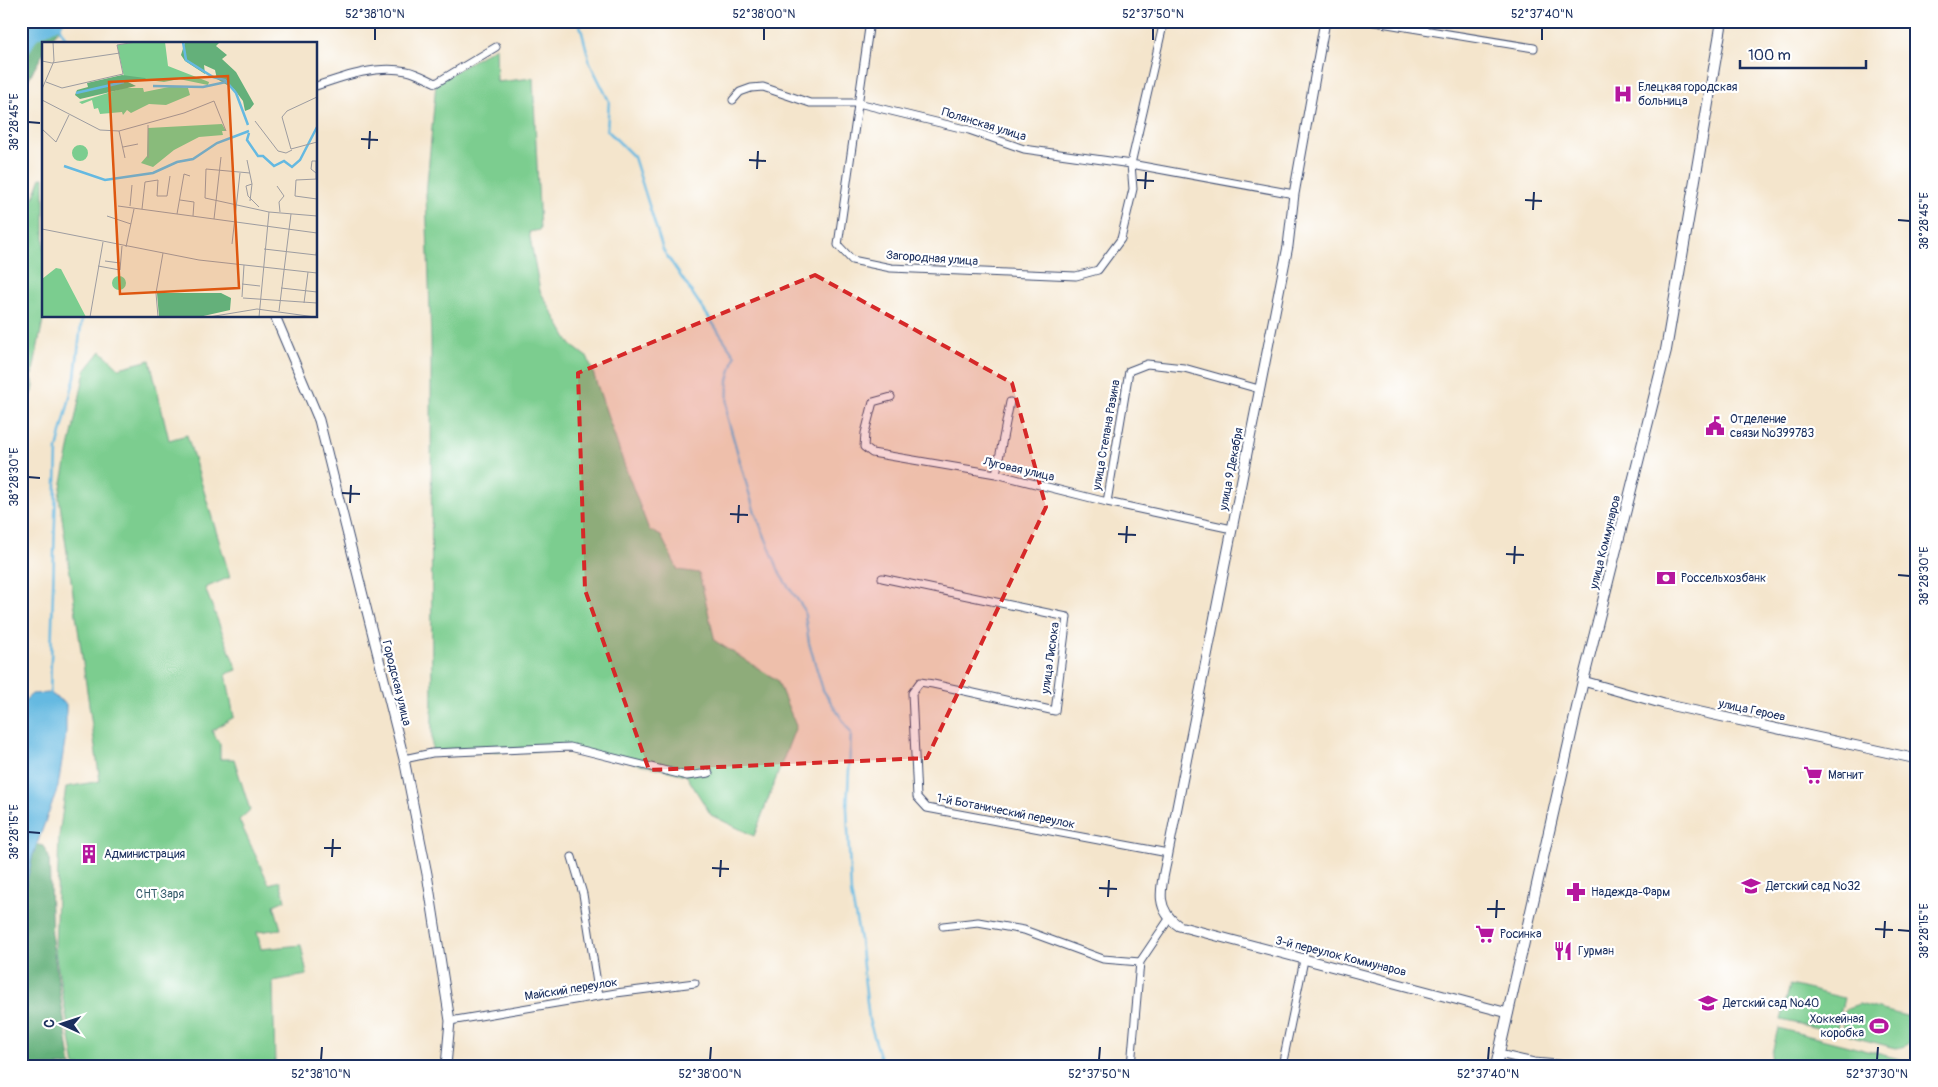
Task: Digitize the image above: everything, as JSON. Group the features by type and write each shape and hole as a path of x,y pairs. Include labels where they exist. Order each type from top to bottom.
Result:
{"main road":[{"name":"улица Коммунаров","path":"1496,1066 1583,682 1666,350 1722,21"}],"street":[{"name":"Загородная улица","path":"870,21 838,244 852,260 891,268 1076,276 1098,270 1121,239 1133,189 1131,164"},
{"path":"1131,164 1164,21"},
{"name":"улица 9 Декабря","path":"1170,919 1163,912 1160,900 1168,853 1288,246 1294,194 1325,21"},
{"path":"1369,21 1534,48"},
{"path":"318,85 347,75 390,69 409,71 436,83 479,55 496,47"},
{"name":"Полянская улица","path":"733,100 740,92 751,88 763,87 810,102 858,102 969,130 1024,148 1131,164 1294,194"},
{"name":"Городская улица","path":"276,318 319,420 404,759 427,874 450,1021 446,1066"},
{"name":"улица Степана Разина","path":"1107,502 1128,371 1147,364 1184,368 1259,389"},
{"name":"Луговая улица","path":"890,397 873,402 865,432 864,447 872,453 996,474 1107,502 1232,529"},
{"path":"996,474 1010,402"},
{"name":"улица Лисюка","path":"882,578 1067,617 1055,711 920,682 912,693"},
{"name":"улица Героев","path":"1583,682 1664,704 1917,759"},
{"name":"1-й Ботанический переулок","path":"912,693 917,797 927,808 1168,853"},
{"path":"404,759 432,753 570,747 687,776 710,773"},
{"path":"572,858 583,894 599,996"},
{"path":"1130,1066 1140,962 1170,919"},
{"name":"3-й переулок Коммунаров","path":"1170,919 1179,926 1508,1013"},
{"path":"943,926 978,922 1024,930 1103,959 1140,962"},
{"path":"1282,1066 1304,960"},
{"name":"Майский переулок","path":"450,1021 599,996 695,983"},
{"path":"1499,1054 1534,1062 1580,1066"}],"highlighted area":[{"path":"815,275 1012,383 1046,507 927,758 649,770 585,590 578,373"}],"green space":[{"path":"21,21 64,21 50,42 42,42 42,55 21,92"},
{"path":"496,47 497,82 533,78 540,230 529,232 540,291 571,345 588,358 624,464 649,530 661,536 678,570 699,573 715,641 777,680 796,726 754,836 711,815 686,775 581,750 432,753 431,341 426,195 436,83"},
{"path":"42,178 43,318 32,376 34,387 21,416 21,231"},
{"name":"СНТ Заря","path":"101,351 119,368 150,360 169,440 187,435 230,577 205,588 237,670 226,674 234,717 212,731 220,744 220,759 234,759 250,810 239,820 269,884 280,881 285,900 274,905 281,929 257,932 261,949 301,945 307,975 273,981 275,1066 75,1066 55,952 59,836 66,787 100,781 59,497 85,371"},
{"path":"35,844 43,846 49,857 52,940 71,1066 21,1066 21,905"},
{"path":"1790,985 1844,998 1836,1032 1781,1020"},
{"name":"Хоккейная коробка","path":"1859,1004 1910,1017 1916,1027 1910,1042 1896,1048 1849,1036 1843,1026 1843,1015 1847,1008"},
{"path":"1778,1028 1911,1062 1910,1066 1769,1066"}],"water":[{"path":"50,693 66,704 66,734 58,787 33,855 21,905 21,704 32,694"}],"waterway":[{"path":"21,51 32,33 56,21"},
{"path":"579,21 590,63 609,101 607,130 634,157 663,250 735,356 728,380 727,416 754,510 781,576 804,609 809,643 823,690 851,733 847,808 851,893 860,940 869,1020 883,1066"},
{"path":"56,22 68,42"},
{"path":"50,695 57,449 75,377 82,318"},
{"path":"21,1045 26,1066"}],"place":[{"name":"Елецкая городская больница","path":"1623,94"},
{"name":"Отделение связи №399783","path":"1715,426"},
{"name":"Россельхозбанк","path":"1666,578"},
{"name":"Магнит","path":"1813,775"},
{"name":"Администрация","path":"89,854"},
{"name":"Детский сад №32","path":"1751,886"},
{"name":"Надежда-Фарм","path":"1576,892"},
{"name":"Росинка","path":"1485,934"},
{"name":"Гурман","path":"1563,951"},
{"name":"Детский сад №40","path":"1708,1003"},
{"name":"Хоккейная коробка","path":"1879,1026"}]}
